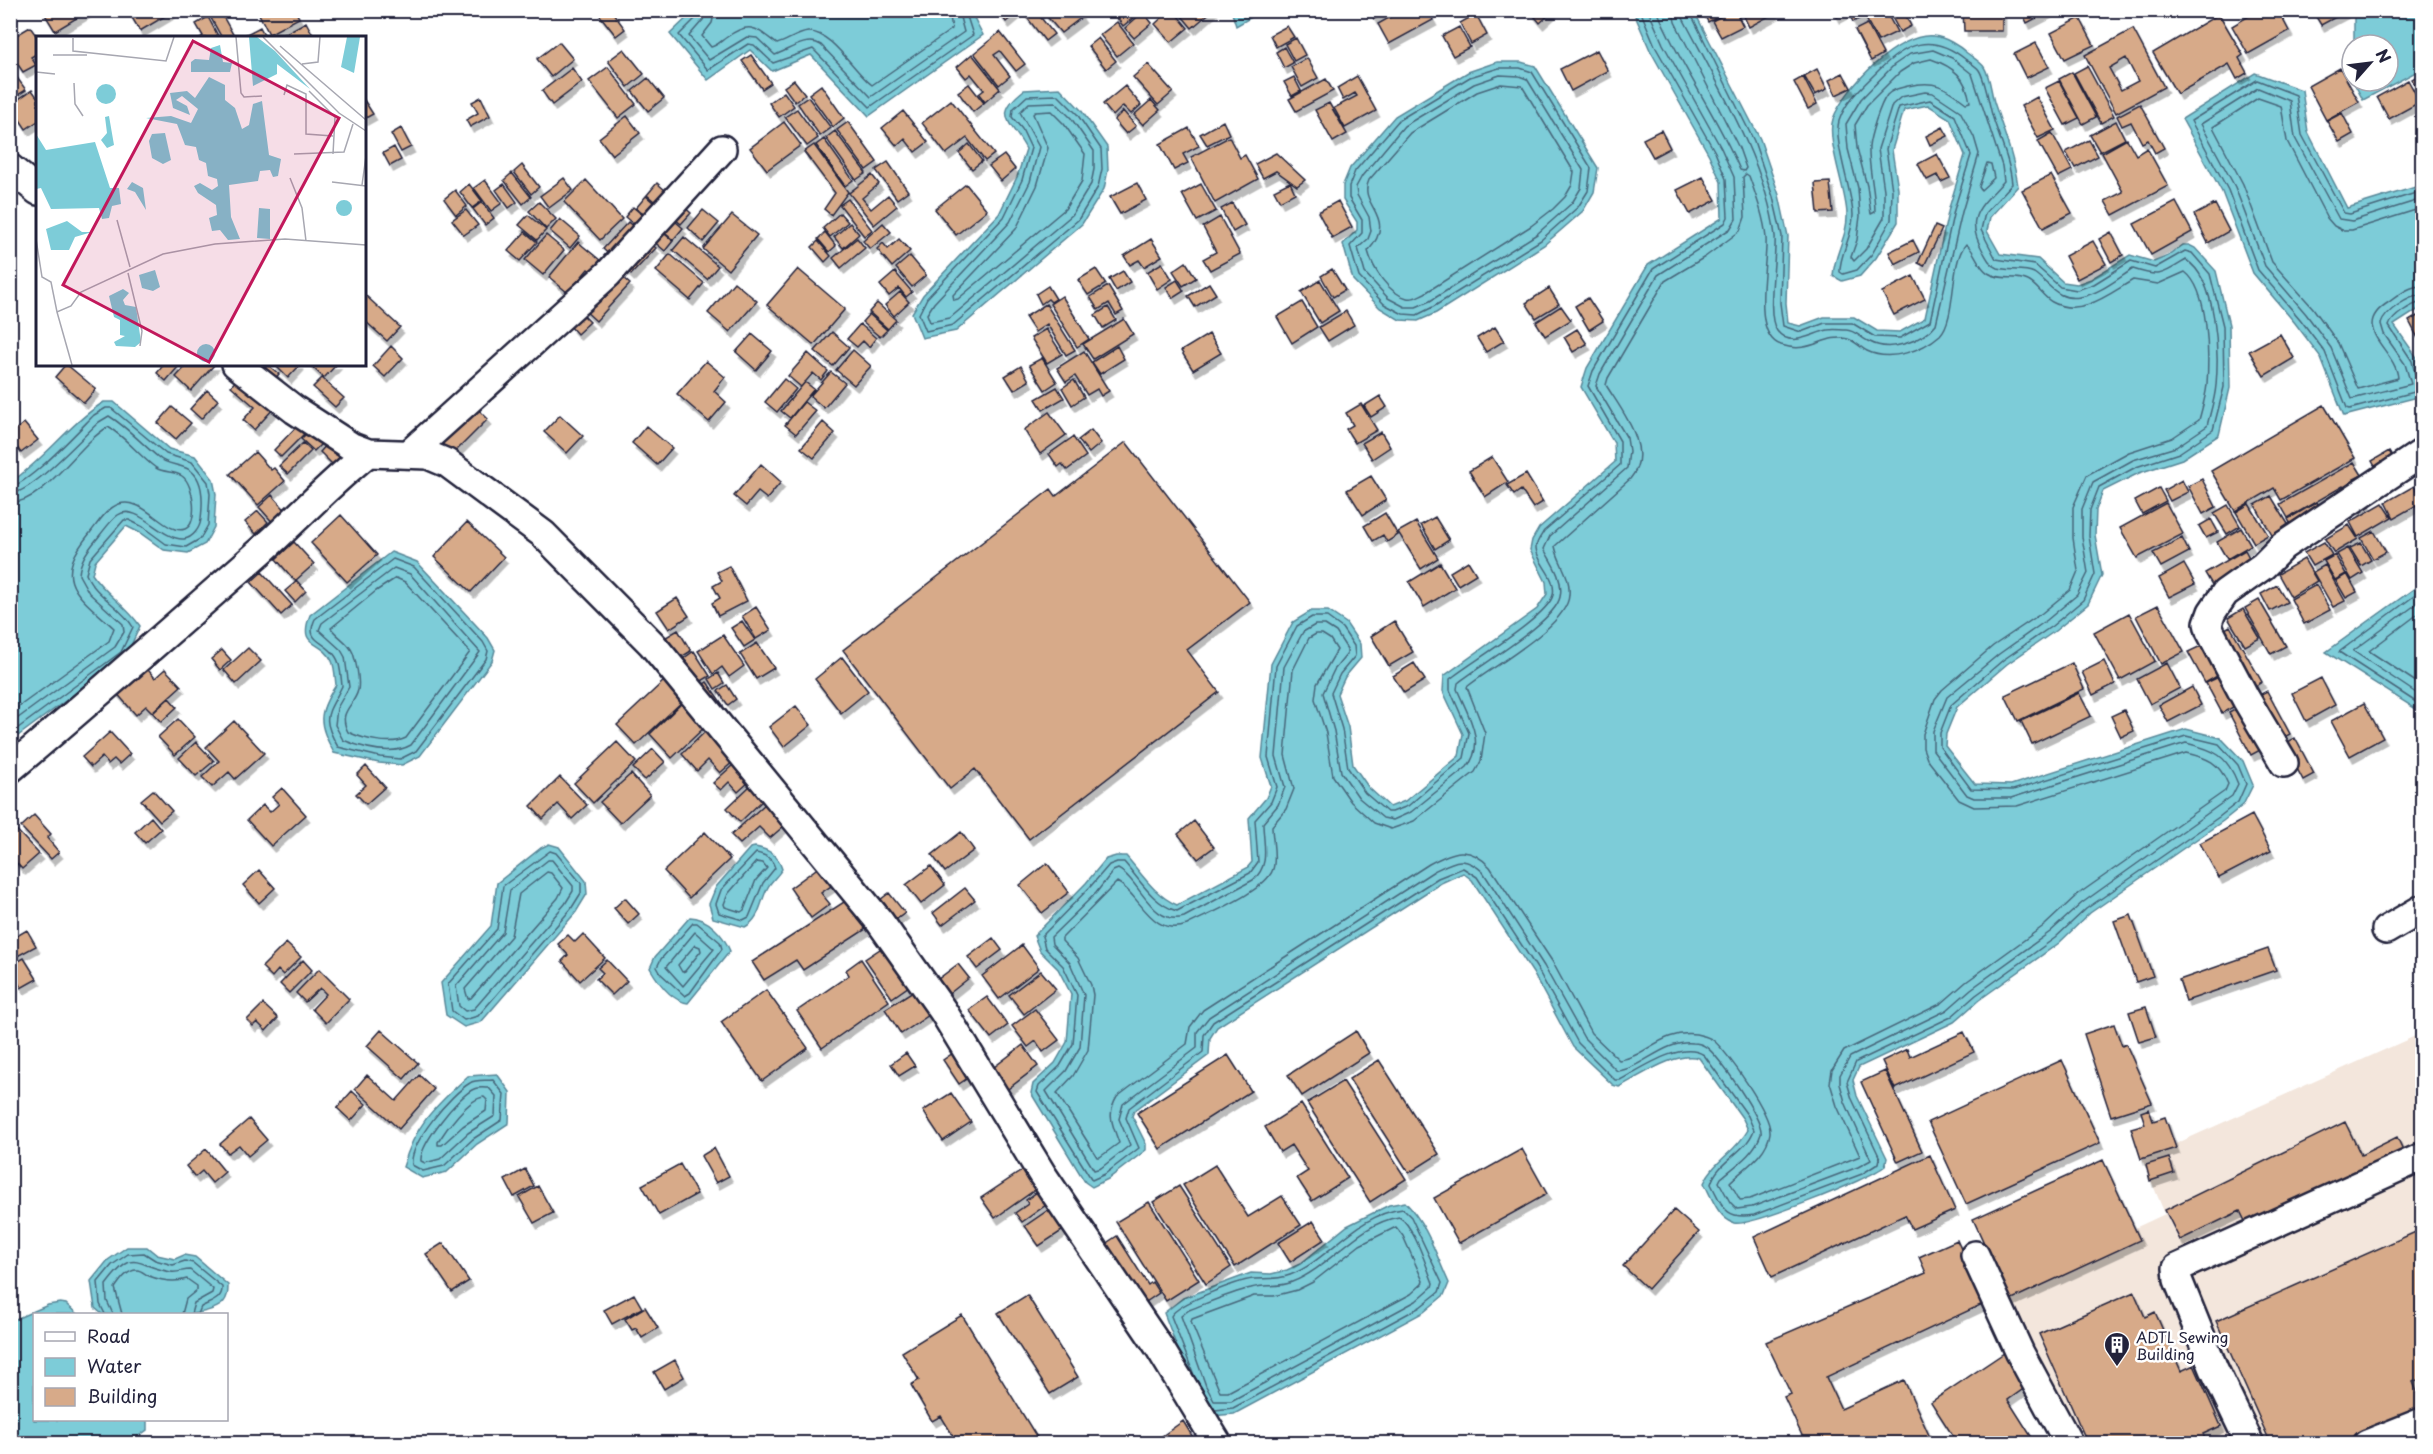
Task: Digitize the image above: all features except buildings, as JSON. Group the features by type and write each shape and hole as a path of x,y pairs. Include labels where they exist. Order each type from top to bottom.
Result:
{"street":[{"path":"409,454 608,274 722,149"},
{"path":"10,168 36,189"},
{"path":"239,366 295,410 352,447 368,453 428,455 447,463 552,543 652,644 873,913 943,1011 1042,1174 1159,1347 1218,1443"},
{"path":"10,769 260,551 314,503 344,472 368,453"},
{"path":"2284,764 2210,631 2208,623 2212,612 2225,593 2263,566 2283,546 2422,453"},
{"path":"2386,930 2422,909"},
{"path":"2250,1443 2214,1369 2178,1280 2177,1268 2422,1157"},
{"path":"1975,1255 2020,1353 2068,1443"},
{"path":"2367,1443 2422,1422"}],"shaded area":[{"path":"2422,1033 2422,1443 2071,1443 1997,1292 2165,1214 2142,1159"}],"water":[{"path":"970,10 983,35 869,116 811,55 772,71 750,50 708,80 670,34 694,11"},
{"path":"1231,10 1262,10 1262,11 1236,26"},
{"path":"1633,11 1694,11 1760,139 1779,195 1788,236 1786,303 1788,323 1800,326 1824,317 1854,317 1877,331 1900,332 1925,318 1949,208 1965,155 1950,119 1928,105 1904,110 1892,150 1898,189 1898,222 1876,258 1860,276 1842,281 1833,276 1847,214 1832,139 1833,119 1848,93 1874,64 1905,43 1920,37 1934,36 1952,42 1981,63 1988,75 2018,186 1990,217 1987,231 2000,254 2038,259 2063,282 2077,284 2091,279 2130,255 2154,262 2168,256 2183,245 2195,248 2216,271 2229,325 2230,388 2219,435 2182,459 2139,473 2103,491 2096,510 2095,535 2102,575 2088,604 2055,631 2007,664 1957,707 1946,734 1945,746 1975,784 2011,785 2186,729 2221,738 2243,761 2253,785 2243,805 2223,821 2090,913 2059,943 1979,1000 1954,1022 1859,1067 1853,1080 1857,1096 1887,1158 1885,1166 1810,1201 1762,1218 1734,1223 1728,1220 1716,1206 1704,1183 1713,1168 1737,1145 1748,1130 1743,1119 1699,1058 1679,1058 1669,1061 1619,1087 1613,1085 1573,1047 1533,973 1472,880 1463,873 1441,883 1217,1027 1210,1038 1209,1055 1134,1111 1132,1116 1146,1144 1146,1150 1108,1179 1092,1187 1085,1182 1031,1093 1033,1084 1055,1063 1067,1042 1071,994 1058,969 1040,951 1034,936 1106,859 1126,856 1155,890 1177,905 1247,868 1252,862 1249,818 1266,798 1271,786 1262,758 1271,664 1293,622 1311,611 1328,611 1346,623 1360,644 1361,658 1345,677 1337,694 1348,727 1353,765 1369,788 1390,807 1405,801 1459,756 1463,734 1443,691 1444,676 1537,609 1547,594 1546,582 1530,550 1532,540 1539,528 1615,462 1614,443 1581,387 1587,368 1648,265 1722,218 1721,182 1709,155 1650,50"},
{"path":"2354,11 2422,11 2422,66 2400,80 2400,33 2354,33"},
{"path":"1497,62 1521,62 1535,66 1598,168 1594,192 1583,211 1544,245 1436,313 1418,321 1400,320 1380,308 1353,280 1343,244 1357,230 1357,222 1343,200 1343,185 1350,168 1395,116 1468,72"},
{"path":"2255,73 2302,90 2308,132 2347,208 2422,185 2422,307 2394,325 2418,359 2422,396 2344,416 2320,356 2253,273 2222,192 2182,119"},
{"path":"1060,88 1081,110 1107,147 1108,170 1104,189 1082,224 956,331 922,338 912,313 923,295 999,214 1017,177 1026,149 1007,118 1009,106 1024,90"},
{"path":"2359,93 2376,93 2363,100"},
{"path":"104,402 114,402 169,449 195,456 213,479 216,494 214,527 205,544 188,553 164,550 126,526 95,562 92,574 140,626 126,656 11,741 11,482 35,463 79,421"},
{"path":"391,552 417,562 488,638 495,650 492,661 420,756 402,765 379,763 334,753 325,734 322,719 325,704 336,685 334,667 328,654 309,639 307,633 310,615"},
{"path":"2422,583 2422,713 2326,652"},
{"path":"549,844 559,847 586,881 587,894 576,912 481,1022 464,1027 446,1015 441,983 491,926 497,883"},
{"path":"755,847 772,854 782,869 768,886 757,915 745,927 713,918 709,904 716,887 750,848"},
{"path":"690,917 703,920 714,928 724,939 730,951 688,1003 671,995 650,968 655,957"},
{"path":"497,1074 510,1092 509,1123 477,1144 447,1172 422,1178 403,1167 408,1151 421,1126 446,1097 468,1076"},
{"path":"1405,1202 1425,1230 1449,1283 1444,1295 1424,1312 1234,1414 1211,1416 1194,1392 1164,1313 1183,1298 1251,1273 1271,1274 1287,1270 1300,1264 1347,1226 1389,1205"},
{"path":"127,1247 147,1247 157,1255 175,1259 184,1255 195,1257 228,1285 226,1299 214,1309 195,1313 101,1313 95,1308 91,1281 108,1260"},
{"path":"66,1304 76,1313 33,1313 33,1421 147,1421 147,1430 129,1443 11,1443 11,1321 48,1305"}],"place":[{"name":"ADTL Sewing Building","path":"2117,1368"}]}
